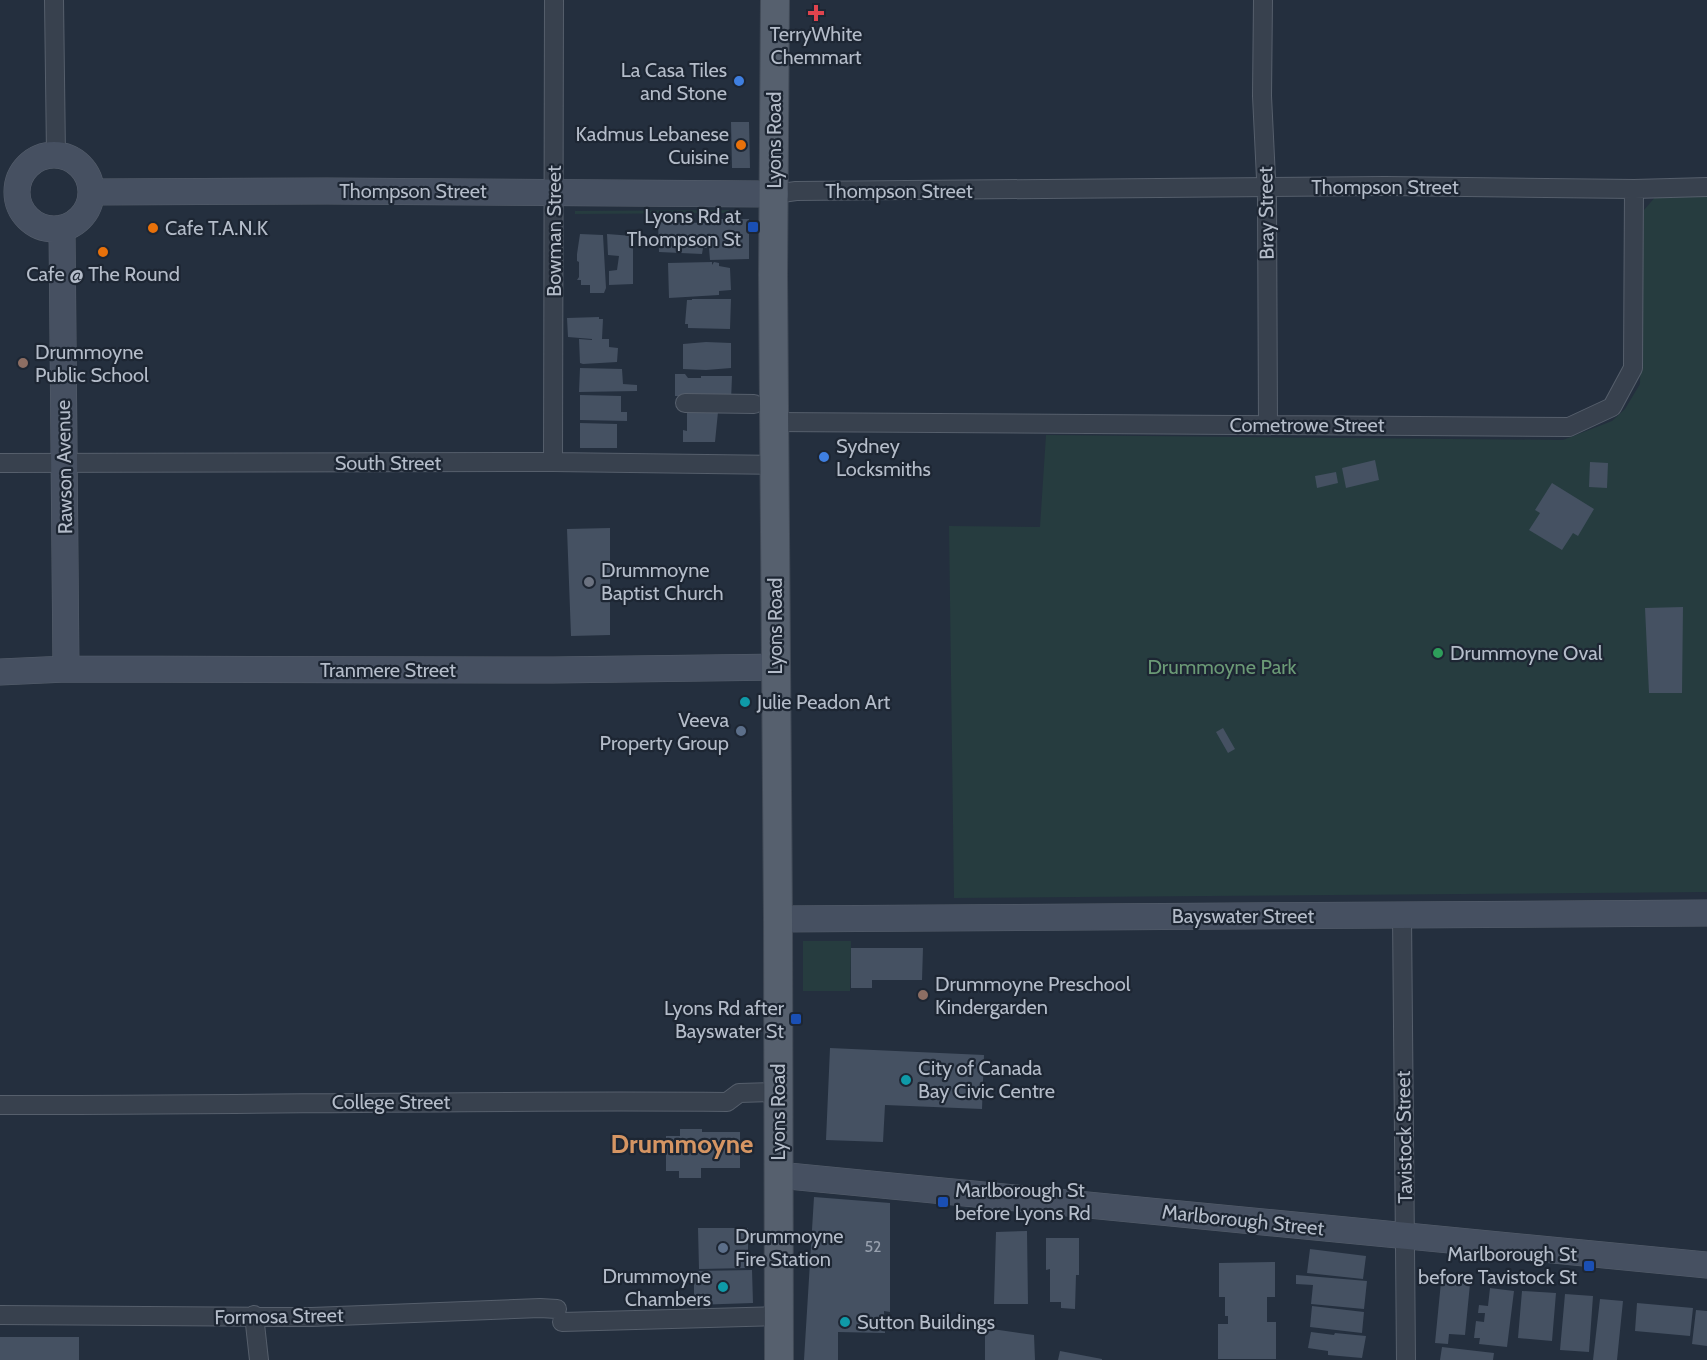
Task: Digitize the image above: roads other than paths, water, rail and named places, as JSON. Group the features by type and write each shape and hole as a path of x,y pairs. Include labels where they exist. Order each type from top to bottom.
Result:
{"main road":[{"name":"Lyons Road","path":"775,0 775,194 764,413 774,465 779,1360"}],"street":[{"path":"54,0 56,147 84,170 91,192 89,204 83,215 74,223 62,228 51,229 31,220 8,191 33,161 56,147"},
{"name":"Bowman Street","path":"553,462 554,0"},
{"name":"Bray Street","path":"1263,0 1268,425"},
{"name":"Thompson Street","path":"91,192 775,194 808,191 1385,186 1707,188"},
{"name":"Cometrowe Street","path":"685,403 764,413 1268,425 1569,427 1612,407 1633,368 1634,189"},
{"name":"Rawson Avenue","path":"62,228 66,669"},
{"name":"South Street","path":"0,464 553,462 774,465"},
{"name":"Tranmere Street","path":"0,672 66,669 565,670 775,667"},
{"name":"Bayswater Street","path":"778,919 1707,913"},
{"name":"Tavistock Street","path":"1402,915 1406,1360"},
{"name":"College Street","path":"0,1104 727,1102 739,1093 778,1092"},
{"name":"Marlborough Street","path":"778,1175 1707,1265"},
{"name":"Formosa Street","path":"0,1314 312,1317 540,1308 559,1316 689,1319 778,1316"},
{"path":"254,1316 259,1360"}],"place":[{"name":"TerryWhite Chemmart","path":"816,13"},
{"name":"La Casa Tiles and Stone","path":"739,81"},
{"name":"Kadmus Lebanese Cuisine","path":"741,145"},
{"name":"Lyons Rd at Thompson St","path":"753,227"},
{"name":"Cafe T.A.N.K","path":"153,228"},
{"name":"Cafe @ The Round","path":"103,252"},
{"name":"Drummoyne Public School","path":"23,363"},
{"name":"Sydney Locksmiths","path":"824,457"},
{"name":"Drummoyne Baptist Church","path":"589,582"},
{"name":"Drummoyne Oval","path":"1438,653"},
{"name":"Julie Peadon Art","path":"745,702"},
{"name":"Veeva Property Group","path":"741,731"},
{"name":"Drummoyne Preschool Kindergarden","path":"923,995"},
{"name":"Lyons Rd after Bayswater St","path":"796,1019"},
{"name":"City of Canada Bay Civic Centre","path":"906,1080"},
{"name":"Marlborough St before Lyons Rd","path":"943,1202"},
{"name":"Drummoyne Fire Station","path":"723,1248"},
{"name":"Marlborough St before Tavistock St","path":"1589,1266"},
{"name":"Drummoyne Chambers","path":"723,1287"},
{"name":"Sutton Buildings","path":"845,1322"}],"district":[{"name":"Drummoyne","path":"682,1144"}],"park label":[{"name":"Drummoyne Park","path":"1222,667"}]}
